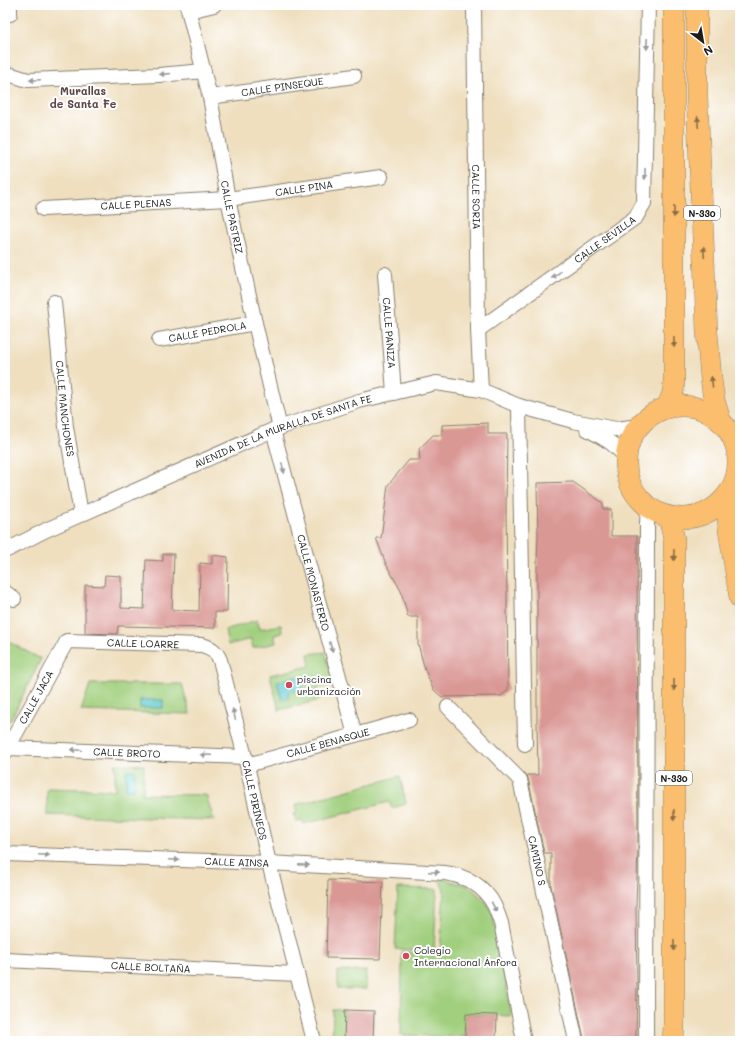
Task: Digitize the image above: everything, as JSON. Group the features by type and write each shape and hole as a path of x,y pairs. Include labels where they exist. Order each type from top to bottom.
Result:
{"highway":[{"name":"N-330","path":"667,408 673,393 674,381 674,5"},
{"name":"N-330","path":"697,5 697,96 707,332 714,400 720,420"},
{"name":"N-330","path":"678,406 690,406 706,411 720,420 733,437 738,447 739,466 730,493 716,507 708,512 689,518 669,516 648,507 639,498 632,486 628,474 626,458 629,442 639,426 651,416 667,408 678,406"},
{"name":"N-330","path":"730,493 728,517 729,530 740,598"},
{"name":"N-330","path":"669,516 674,540 673,1041"}],"street":[{"path":"5,14 10,14 10,5"},
{"path":"188,8 214,5"},
{"name":"CALLE SORIA","path":"474,5 478,330 481,390"},
{"name":"CALLE SEVILLA","path":"478,330 636,217 644,202 648,5"},
{"name":"CALLE PASTRIZ","path":"188,8 210,97 228,199 277,429"},
{"path":"5,73 28,80 159,75 204,71"},
{"name":"CALLE PINSEQUE","path":"210,97 354,76"},
{"name":"CALLE PINA","path":"228,199 381,177"},
{"name":"CALLE PLENAS","path":"43,209 228,199"},
{"name":"CALLE PANIZA","path":"385,274 394,393"},
{"name":"CALLE MANCHONES","path":"54,302 66,427 81,514"},
{"name":"CALLE PEDROLA","path":"159,340 255,323"},
{"name":"AVENIDA DE LA MURALLA DE SANTA FE","path":"5,551 81,514 277,429 358,401 436,383 481,390 519,406 573,421 616,429 639,426"},
{"path":"519,406 525,744"},
{"name":"AVENIDA DE LA MURALLA DE SANTA FE","path":"573,421 608,440 626,458"},
{"name":"CALLE MONASTERIO","path":"277,429 320,606 355,735"},
{"path":"646,1041 648,507"},
{"name":"CALLE LOARRE","path":"67,642 202,646 211,648 217,653"},
{"name":"CALLE JACA","path":"7,750 67,642"},
{"name":"CALLE PIRINEOS","path":"217,653 246,761 269,863 314,1041"},
{"name":"CAMINO S","path":"448,707 520,780 576,1041"},
{"name":"CALLE BENASQUE","path":"246,761 355,735 409,720"},
{"name":"CALLE BROTO","path":"7,750 246,761"},
{"name":"CALLE AINSA","path":"5,854 269,863 456,874 468,879 479,887 488,895 495,906 501,923 524,1041"},
{"name":"CALLE BOLTAÑA","path":"5,960 297,974"}],"green space":[{"path":"257,620 260,629 281,625 282,633 274,635 276,643 253,648 251,639 228,645 225,630"},
{"path":"5,640 41,659 10,721 5,718"},
{"path":"325,652 334,684 317,688 320,700 279,710 270,675 310,666 308,654"},
{"path":"90,684 182,684 190,714 81,711"},
{"path":"115,764 144,765 143,794 206,795 214,820 47,815 47,788 115,790"},
{"path":"400,776 406,804 392,808 389,802 304,824 302,820 297,822 294,814 297,812 295,805"},
{"path":"439,878 469,886 488,904 493,916 512,1016 466,1014 465,1037 401,1035 402,952 440,955 444,890"},
{"path":"398,888 437,889 434,951 395,949"},
{"path":"338,971 366,971 366,989 338,989"},
{"path":"333,1010 345,1010 344,1041 332,1041"}],"water":[{"name":"piscina urbanización","path":"298,676 302,689 287,693 289,698 282,700 277,682"},
{"path":"140,700 163,700 163,708 140,708"},
{"path":"126,770 135,770 134,789 126,790"}],"building":[{"path":"488,423 488,434 507,434 506,510 508,690 501,696 442,697 433,689 425,670 418,644 418,617 408,617 401,591 386,564 376,538 381,538 388,485 409,460 420,460 419,449 433,435 442,435 442,425"},
{"path":"573,482 603,503 603,509 611,509 611,536 637,536 638,849 636,905 636,1039 584,1039 551,886 551,853 544,853 527,775 538,775 537,483"},
{"path":"163,554 174,554 172,610 199,611 200,563 212,564 212,555 228,557 227,612 215,612 215,628 118,626 117,634 85,633 85,585 104,586 105,575 121,576 121,608 144,609 146,560 163,561"},
{"path":"328,880 383,882 380,959 326,958"},
{"path":"345,1010 374,1011 373,1041 344,1041"},
{"path":"466,1014 497,1015 496,1041 465,1041"}],"place":[{"name":"piscina urbanización","path":"289,685"},
{"name":"Colegio Internacional Ánfora","path":"406,956"}],"district":[{"name":"Murallas de Santa Fe","path":"83,96"}]}
